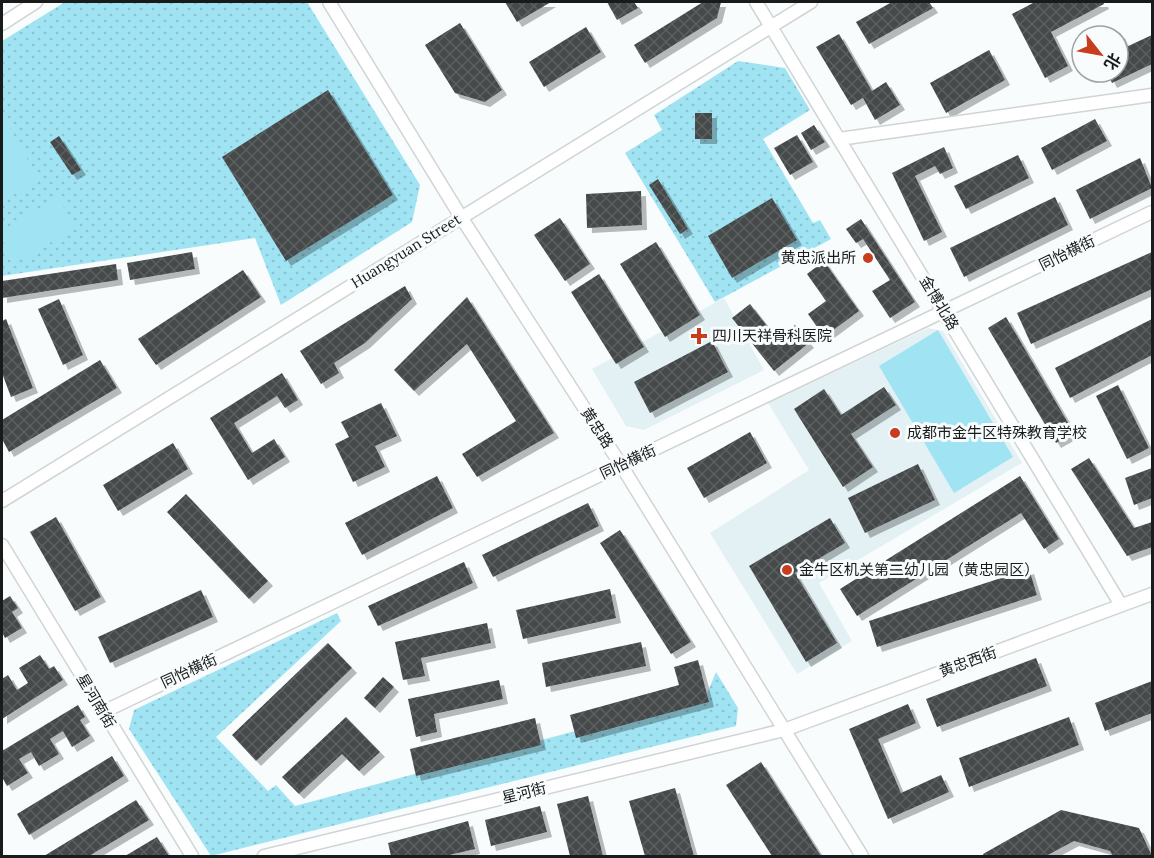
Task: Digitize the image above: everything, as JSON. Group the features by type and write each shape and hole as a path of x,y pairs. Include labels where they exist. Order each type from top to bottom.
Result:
{"street":[{"path":"2,24 36,2"},
{"name":"黄忠路","path":"329,2 461,217 621,465 862,856"},
{"name":"金博北路","path":"756,2 1121,605"},
{"name":"Huangyuan Street","path":"2,501 770,25 811,2"},
{"path":"839,139 1152,95"},
{"name":"同怡横街","path":"103,712 1152,212"},
{"name":"星河南街","path":"2,545 192,856"},
{"name":"黄忠西街","path":"784,730 1152,594"},
{"name":"星河街","path":"264,856 307,851 784,730"}],"shaded area":[{"path":"65,2 307,2 420,185 412,222 281,305 255,238 2,276 2,41"},
{"path":"738,61 785,68 810,110 763,139 813,223 820,220 831,239 715,302 625,153 662,130 654,115"},
{"path":"2,115 39,179 2,202"},
{"path":"58,197 76,228 15,263 2,240 2,230"},
{"name":"四川天祥骨科医院","path":"724,298 764,370 644,430 626,426 592,369"},
{"name":"成都市金牛区特殊教育学校","path":"928,328 943,331 1022,463 819,583 852,641 797,674 710,533 809,470 768,403"},
{"path":"938,330 1013,457 954,493 879,366"},
{"path":"337,613 341,621 216,737 268,791 276,785 295,806 706,696 716,672 738,708 736,726 211,856 129,729 134,710"}],"building":[{"path":"505,2 551,2 517,22"},
{"path":"607,2 634,2 638,8 617,20"},
{"path":"703,2 721,2 717,18 645,63 634,45"},
{"path":"892,2 929,2 933,8 869,44 856,22"},
{"path":"1035,2 1103,2 1104,4 1051,32 1068,66 1045,78 1012,14"},
{"path":"460,23 502,90 485,102 455,93 425,45"},
{"path":"586,27 601,52 544,87 529,62"},
{"path":"839,34 872,91 886,82 900,105 875,120 863,98 851,105 816,47"},
{"path":"1152,35 1152,64 1130,74 1130,45"},
{"path":"989,50 1005,80 946,113 930,83"},
{"path":"328,90 393,195 286,261 222,157"},
{"path":"695,113 712,113 712,139 695,139"},
{"path":"1095,119 1107,141 1052,170 1041,148"},
{"path":"814,125 825,142 811,150 801,133"},
{"path":"797,135 813,162 790,175 774,148"},
{"path":"59,136 81,170 72,175 50,142"},
{"path":"944,147 953,168 940,174 935,166 915,176 942,232 924,241 892,173"},
{"path":"1018,155 1029,178 966,209 954,186"},
{"path":"1140,158 1152,188 1090,219 1076,190"},
{"path":"658,179 688,229 680,234 649,185"},
{"path":"641,191 642,225 587,228 586,194"},
{"path":"1055,197 1068,225 964,277 950,248"},
{"path":"772,198 797,240 732,278 708,236"},
{"path":"560,218 590,264 565,281 534,235"},
{"path":"861,219 915,302 890,318 872,291 890,280 863,239 856,243 846,229"},
{"path":"656,242 700,315 665,337 620,264"},
{"path":"192,252 195,269 130,280 127,263"},
{"path":"1152,252 1152,289 1031,344 1017,313"},
{"path":"824,261 859,311 824,337 808,314 826,301 807,274"},
{"path":"116,264 118,280 2,298 2,281"},
{"path":"243,270 261,297 156,365 138,339"},
{"path":"599,274 644,347 616,364 571,292"},
{"path":"405,286 412,299 365,343 334,363 339,373 321,384 300,351"},
{"path":"467,297 554,433 477,477 462,454 516,421 467,344 414,391 394,370"},
{"path":"59,299 83,355 63,365 38,309"},
{"path":"750,304 777,339 795,325 809,343 774,371 732,318"},
{"path":"1006,317 1074,433 1056,443 988,328"},
{"path":"6,319 33,388 11,397 2,373 2,321"},
{"path":"1152,319 1152,355 1070,398 1055,368"},
{"path":"712,341 728,372 650,413 634,382"},
{"path":"100,360 117,388 9,452 2,439 2,420"},
{"path":"282,373 298,400 285,408 277,396 234,423 252,453 274,439 285,457 248,480 210,418"},
{"path":"1118,385 1149,448 1127,459 1096,396"},
{"path":"884,387 896,405 851,434 873,467 843,487 794,409 824,389 841,415"},
{"path":"381,403 397,436 375,446 385,467 353,482 335,444 349,437 341,422"},
{"path":"750,432 767,463 704,498 687,468"},
{"path":"173,443 188,469 118,511 103,485"},
{"path":"1089,458 1134,528 1152,522 1152,547 1127,556 1071,469"},
{"path":"918,464 935,500 865,533 848,498"},
{"path":"1152,468 1152,498 1134,505 1125,478"},
{"path":"437,476 453,508 362,555 345,523"},
{"path":"1020,476 1059,539 1044,549 1021,513 857,616 840,589"},
{"path":"186,494 268,581 249,599 167,512"},
{"path":"588,503 599,526 493,577 482,555"},
{"path":"56,517 101,597 75,611 30,532"},
{"path":"830,518 845,543 795,573 837,643 806,662 749,566"},
{"path":"620,530 691,642 671,654 600,543"},
{"path":"464,562 473,583 378,626 368,606"},
{"path":"1029,569 1037,595 877,647 869,621"},
{"path":"610,589 616,618 523,639 516,610"},
{"path":"201,590 213,617 110,663 98,637"},
{"path":"10,596 18,608 12,612 22,628 5,638 2,632 2,601"},
{"path":"487,623 491,643 421,658 425,676 403,680 395,642"},
{"path":"641,642 646,666 546,687 542,663"},
{"path":"328,643 352,668 256,761 232,735"},
{"path":"40,655 49,669 54,666 63,680 2,719 2,679 8,675 17,690 28,683 19,668"},
{"path":"1036,658 1047,686 937,727 926,699"},
{"path":"698,660 709,702 576,738 570,715 679,685 674,667"},
{"path":"383,677 394,687 375,708 364,698"},
{"path":"499,680 503,699 434,714 437,732 416,737 408,699"},
{"path":"1152,681 1152,713 1105,731 1095,703"},
{"path":"908,704 916,723 878,739 901,793 941,775 949,792 888,819 849,729"},
{"path":"78,705 85,717 80,720 90,736 72,747 63,731 50,739 59,754 39,766 31,752 19,759 28,773 7,786 2,777 2,751"},
{"path":"346,717 380,752 359,771 342,754 299,794 282,777"},
{"path":"1069,717 1079,745 969,787 959,758"},
{"path":"535,718 541,745 416,776 410,749"},
{"path":"112,756 124,776 29,835 17,814"},
{"path":"761,762 821,856 772,856 726,785"},
{"path":"675,788 694,856 645,856 629,801"},
{"path":"588,796 603,856 570,856 557,804"},
{"path":"136,800 149,820 89,856 44,856"},
{"path":"540,806 547,832 491,846 485,820"},
{"path":"1061,810 1139,828 1152,856 1113,856 1110,851 1074,841 1046,856 984,856 983,854"},
{"path":"468,821 475,849 445,856 391,856 388,843"},
{"path":"157,837 169,856 125,856"}],"place":[{"name":"黄忠派出所","path":"868,258"},
{"name":"四川天祥骨科医院","path":"699,336"},
{"name":"成都市金牛区特殊教育学校","path":"895,433"},
{"name":"金牛区机关第二幼儿园（黄忠园区）","path":"787,570"}]}
